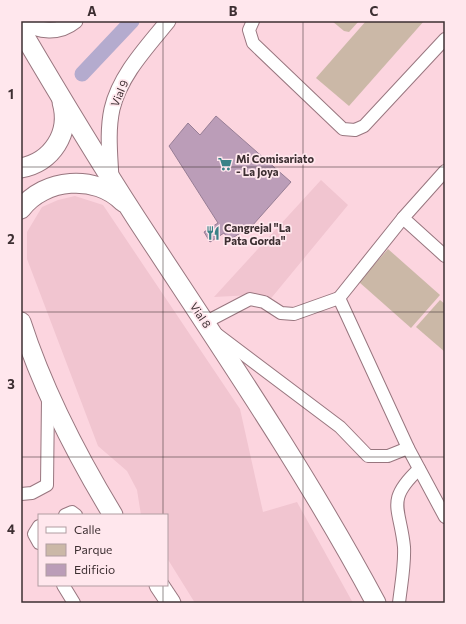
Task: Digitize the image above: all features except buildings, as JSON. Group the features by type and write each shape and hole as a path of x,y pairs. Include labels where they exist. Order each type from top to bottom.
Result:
{"main road":[{"name":"Vial 8","path":"21,30 111,179 209,326 310,487 376,603"},
{"path":"21,168 43,159 54,149 60,140 65,121 64,110 57,91"},
{"path":"21,209 42,192 64,184 76,183 88,184 110,192 120,199 136,217"},
{"path":"21,322 48,392 70,438 112,514"},
{"path":"160,586 171,603"}],"street":[{"path":"22,21 30,26 49,31 61,29 75,21"},
{"name":"Vial 9","path":"111,179 110,123 117,92 141,55 168,21"},
{"path":"253,21 249,30 253,43 343,129 355,130 364,126 445,39"},
{"path":"408,448 388,456 368,456 340,427 209,326 250,299 264,302 281,313 294,314 339,298 403,218 445,171"},
{"path":"403,218 445,256"},
{"path":"339,298 408,448 445,517"},
{"path":"21,494 32,494 47,485 48,392"},
{"path":"399,603 404,549 396,500 404,484 419,469"},
{"path":"65,586 74,603"}],"shaded area":[{"path":"321,180 348,205 268,302 252,295 214,297"},
{"path":"75,196 103,205 240,409 263,512 297,502 353,603 195,603 168,560 168,514 141,514 137,490 127,471 98,446 27,259 27,232 42,207 58,200"}],"green space":[{"path":"332,21 359,21 349,32 344,31"},
{"path":"366,21 424,21 349,106 316,78"},
{"path":"388,249 440,295 411,328 359,282"},
{"path":"440,300 445,304 445,352 416,327"}],"waterway":[{"path":"82,74 132,21"}],"place":[{"name":"Mi Comisariato - La Joya","path":"225,164"},
{"name":"Cangrejal \"La Pata Gorda\"","path":"213,233"}]}
